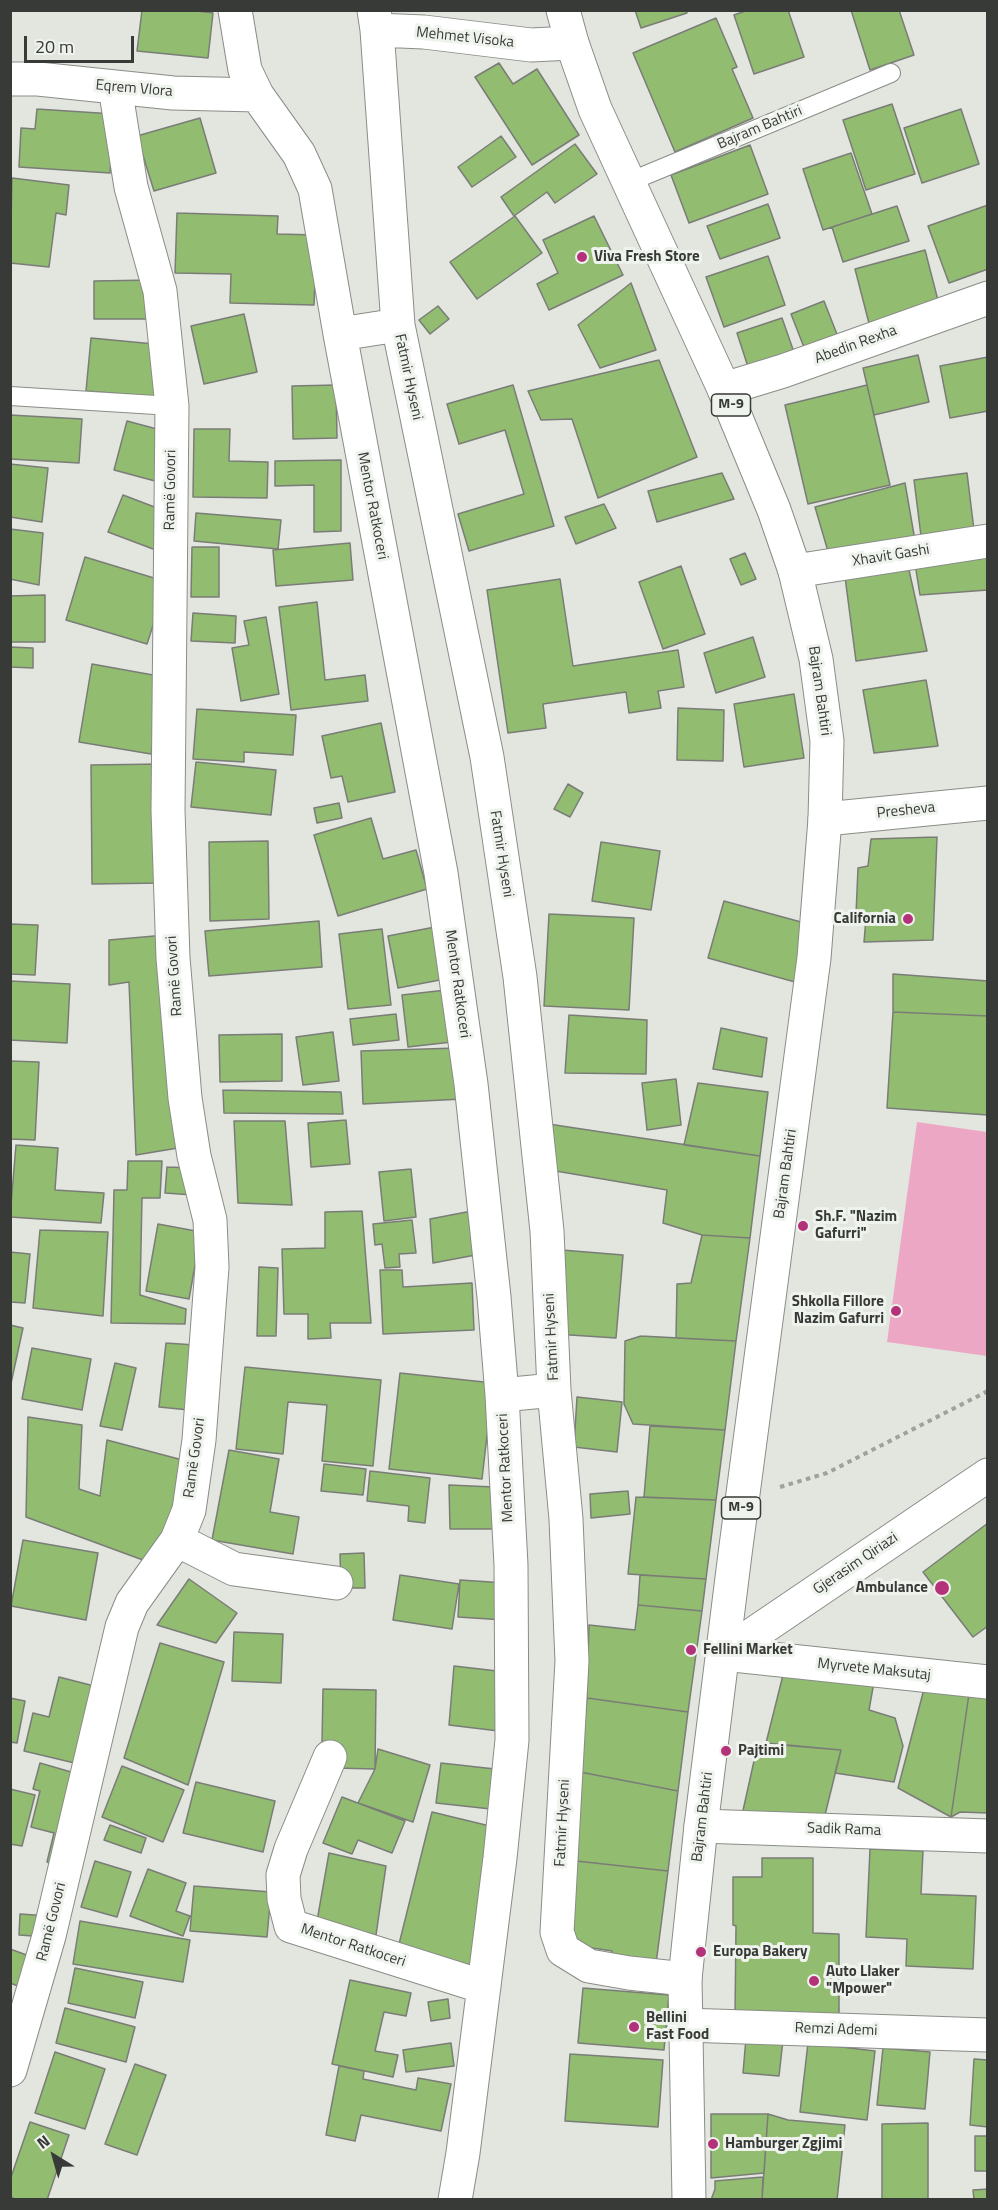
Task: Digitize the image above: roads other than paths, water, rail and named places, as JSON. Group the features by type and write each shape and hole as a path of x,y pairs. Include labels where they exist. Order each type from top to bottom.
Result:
{"street":[{"name":"Mentor Ratkoceri","path":"235,10 245,70 257,95 299,154 315,189 441,873 471,1084 502,1395 511,1565 512,1740 484,1987 455,2199"},
{"name":"Bajram Bahtiri","path":"563,10 595,109 724,389 774,510 795,571 816,659 827,741 825,819 814,958 742,1499 701,1826 685,1979 684,2025 689,2199"},
{"name":"Mehmet Visoka","path":"376,20 424,33 531,45 572,43"},
{"name":"Fatmir Hyseni","path":"376,20 398,325 487,758 520,977 547,1231 555,1390 566,1519 572,1661 557,1932 563,1950 589,1966 685,1979"},
{"name":"Eqrem Vlora","path":"10,79 173,93 257,95"},
{"name":"Ramë Govori","path":"10,2070 49,1936 122,1627 132,1603 177,1540 189,1510 200,1440 212,1267 210,1220 194,1156 185,1098 173,958 168,810 172,406 160,291 131,187 115,87"},
{"name":"Abedin Rexha","path":"724,389 987,298"},
{"name":"Fatmir Hyseni","path":"340,334 398,325"},
{"name":"Xhavit Gashi","path":"795,571 987,541"},
{"name":"Presheva","path":"825,819 987,803"},
{"name":"Fatmir Hyseni","path":"502,1395 555,1390"},
{"name":"Gjerasim Qiriazi","path":"724,1653 987,1475"},
{"path":"177,1540 234,1569 336,1583"},
{"name":"Myrvete Maksutaj","path":"724,1653 987,1682"},
{"name":"Mentor Ratkoceri","path":"330,1757 291,1849 283,1875 284,1899 291,1926 484,1987"},
{"name":"Sadik Rama","path":"701,1826 987,1836"},
{"name":"Remzi Ademi","path":"684,2025 987,2035"}],"lane":[{"name":"Bajram Bahtiri","path":"629,182 891,73"},
{"path":"10,396 172,406"}],"place":[{"name":"Viva Fresh Store","path":"582,257"},
{"name":"California","path":"908,919"},
{"name":"Sh.F. \"Nazim Gafurri\"","path":"803,1226"},
{"name":"Shkolla Fillore Nazim Gafurri","path":"896,1311"},
{"name":"Ambulance","path":"942,1588"},
{"name":"Fellini Market","path":"691,1650"},
{"name":"Pajtimi","path":"726,1751"},
{"name":"Europa Bakery","path":"701,1952"},
{"name":"Auto Llaker \"Mpower\"","path":"814,1981"},
{"name":"Bellini Fast Food","path":"634,2027"},
{"name":"Hamburger Zgjimi","path":"713,2144"}]}
